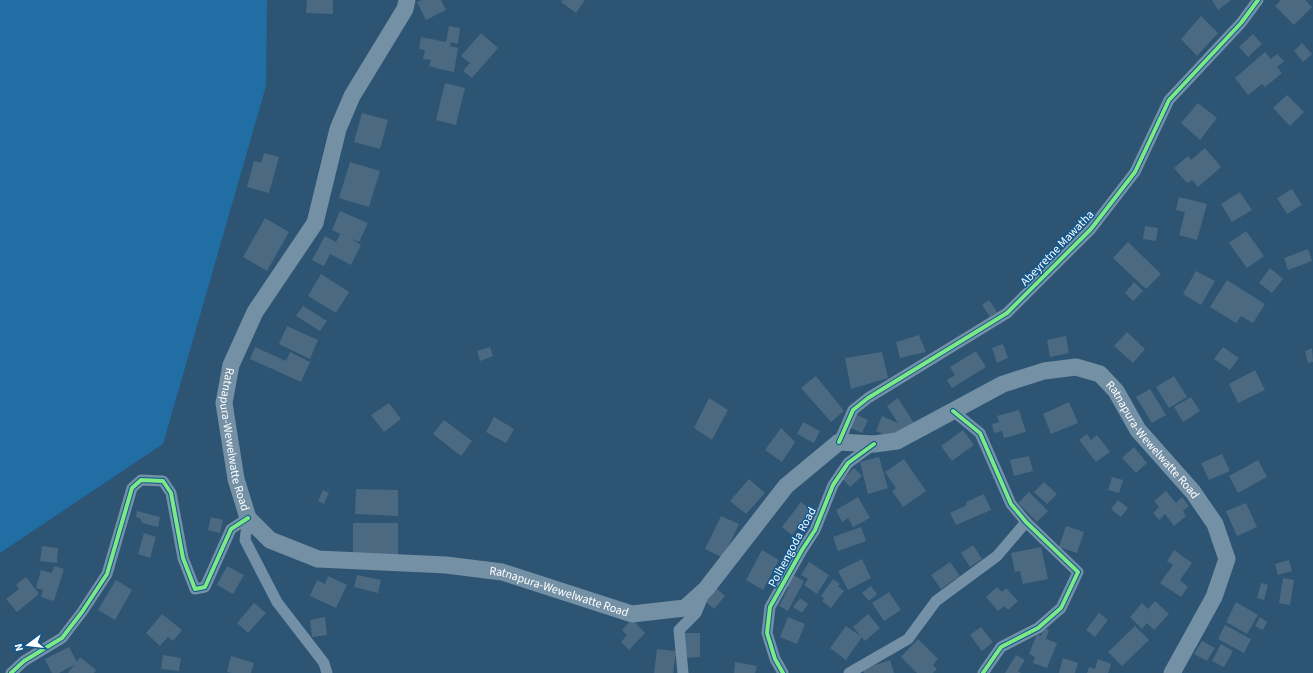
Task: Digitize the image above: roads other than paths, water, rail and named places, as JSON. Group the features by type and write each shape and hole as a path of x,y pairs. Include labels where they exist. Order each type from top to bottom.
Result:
{"main road":[{"name":"Ratnapura-Wewelwatte Road","path":"407,0 406,9 352,96 338,129 316,223 255,312 231,365 224,403 236,479 248,518 270,540 318,559 446,565 502,572 632,614 685,608 706,589 786,486 839,442 874,444 897,440 1003,384 1044,371 1076,367 1100,374 1116,391 1138,430 1193,492 1215,524 1227,559 1214,597 1172,673"}],"street":[{"name":"Abeyretne Mawatha","path":"839,442 853,410 868,398 1007,314 1091,229 1135,172 1169,100 1241,23 1258,0"},
{"path":"953,411 980,433 1012,504 1026,522 1078,572 1061,608 1038,628 1001,647 983,673"},
{"name":"Polhengoda Road","path":"783,673 775,658 767,633 770,607 815,530 833,485 840,474 848,463 874,444"},
{"path":"11,673 24,661 62,638 82,612 107,574 132,488 141,480 163,481 171,493 183,558 195,589 205,587 231,529 248,518"},
{"path":"248,518 245,540 248,546 277,602 324,663 327,673"},
{"path":"849,673 908,639 936,601 997,556 1026,522"},
{"path":"683,673 679,630 696,613 706,589"}]}
